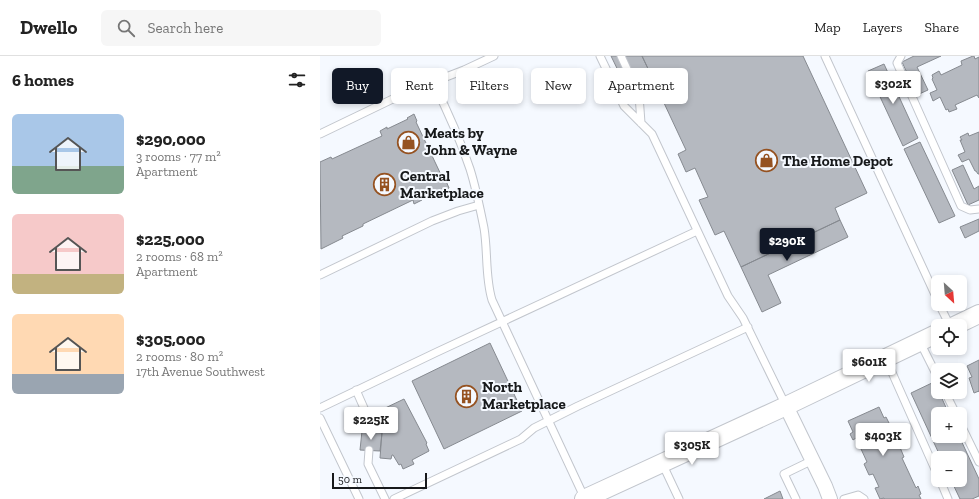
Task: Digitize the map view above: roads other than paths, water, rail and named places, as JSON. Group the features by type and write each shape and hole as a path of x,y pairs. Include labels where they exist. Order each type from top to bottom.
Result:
{"street":[{"path":"967,320 979,314"},
{"path":"585,499 931,337"},
{"path":"786,406 830,499"}],"lane":[{"path":"448,76 494,56"},
{"path":"600,56 624,106 652,134 728,296 748,327 786,406"},
{"path":"620,56 638,95 641,123"},
{"path":"825,56 931,286"},
{"path":"901,56 897,63 961,206 970,210 979,209"},
{"path":"320,134 391,100"},
{"path":"443,104 458,137 470,170 479,205 484,230 489,289 492,300 585,499"},
{"path":"320,275 432,221 479,205"},
{"path":"320,408 502,321 697,231"},
{"path":"394,499 520,439 534,428 548,420 748,327"},
{"path":"920,342 931,364"},
{"path":"886,359 931,460"},
{"path":"356,390 371,424 370,432"},
{"path":"320,418 359,499"},
{"path":"967,437 979,462"},
{"path":"369,450 368,464 385,499"},
{"path":"796,499 784,474 812,460"},
{"path":"662,463 679,499"},
{"path":"943,487 948,499"},
{"path":"844,499 858,495 864,499"}],"place":[{"name":"Meats by John & Wayne","path":"408,142"},
{"name":"The Home Depot","path":"767,161"},
{"name":"Central Marketplace","path":"384,185"},
{"name":"North Marketplace","path":"467,396"}]}
